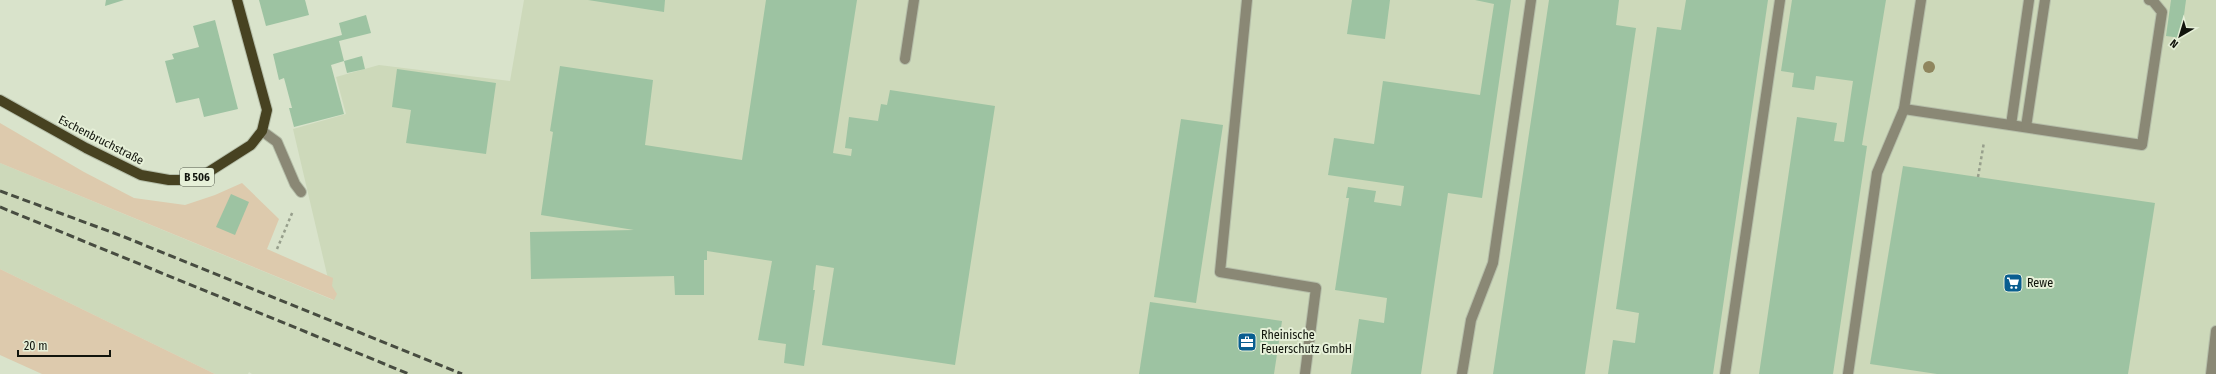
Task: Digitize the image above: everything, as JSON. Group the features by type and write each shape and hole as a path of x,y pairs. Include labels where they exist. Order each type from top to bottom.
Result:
{"main road":[{"name":"Eschenbruchstraße","path":"0,100 116,165 140,175 169,180 187,180 207,173 251,145 262,131 267,110 238,0"}],"lane":[{"path":"905,59 914,0"},
{"path":"1247,0 1220,272 1316,288 1305,374"},
{"path":"1462,374 1471,320 1494,263 1531,0"},
{"path":"1725,374 1780,0"},
{"path":"1848,374 1877,173 1904,109 1921,0"},
{"path":"2011,125 2029,0"},
{"path":"2026,127 2045,0"},
{"path":"2149,0 2153,1 2162,12"},
{"path":"1904,109 2142,145 2163,0"},
{"path":"262,131 277,142 295,184 301,192"},
{"path":"2211,374 2216,331"}],"path":[{"path":"277,249 290,218"}],"shaded area":[{"path":"524,0 2216,0 2216,374 252,374 249,372 248,374 215,374 0,269 0,163 333,300 293,129 346,114 336,77 379,65 510,81"},
{"path":"0,123 84,172 134,198 185,205 215,195 242,183 279,219 267,249 333,278 332,286 337,294 334,300 0,163"},
{"path":"0,269 215,374 42,374 0,355"}],"building":[{"path":"106,0 124,0 105,6"},
{"path":"259,0 305,0 309,15 266,26"},
{"path":"588,0 665,0 664,12"},
{"path":"766,0 857,0 833,153 851,156 852,149 845,148 849,117 878,121 881,104 887,105 890,90 995,106 955,365 822,345 834,268 816,265 813,290 815,290 804,366 784,363 786,344 758,340 772,261 707,251 707,260 704,260 704,295 675,295 674,276 531,279 530,232 634,230 541,215 553,132 550,131 560,66 653,80 645,145 742,160"},
{"path":"1352,0 1390,0 1385,39 1347,34"},
{"path":"1475,0 1511,0 1482,198 1448,193 1421,374 1351,374 1359,319 1384,323 1387,298 1335,290 1349,198 1346,198 1348,187 1376,191 1374,202 1401,206 1404,186 1328,175 1334,138 1374,144 1383,81 1480,95 1494,4"},
{"path":"1549,0 1619,0 1616,25 1636,28 1585,374 1493,374"},
{"path":"1686,0 1768,0 1713,374 1608,374 1613,340 1635,343 1639,313 1616,309 1657,27 1681,30"},
{"path":"1792,0 1886,0 1862,145 1867,146 1833,374 1759,374 1797,117 1837,123 1834,141 1844,142 1853,81 1816,76 1814,90 1792,87 1794,73 1781,71"},
{"path":"2171,0 2186,0 2181,38 2166,36"},
{"path":"366,15 371,33 339,41 344,61 331,65 344,114 294,127 289,108 292,108 284,78 279,80 273,54 342,35 339,23"},
{"path":"215,20 238,109 204,117 199,98 176,103 165,61 174,59 172,54 199,47 193,26"},
{"path":"362,56 365,69 347,73 344,61"},
{"path":"397,69 496,83 486,154 406,143 411,110 392,107"},
{"path":"1181,119 1223,125 1196,303 1154,297"},
{"name":"Rewe","path":"1903,166 2155,203 2128,374 1937,374 1870,364"},
{"path":"231,194 249,202 235,235 216,227"},
{"path":"1150,302 1282,321 1274,374 1139,374"}],"railway":[{"path":"0,191 122,236 462,374"},
{"path":"0,207 409,374"}],"place":[{"name":"Rewe","path":"2013,283"},
{"name":"Rheinische Feuerschutz GmbH","path":"1247,342"}]}
